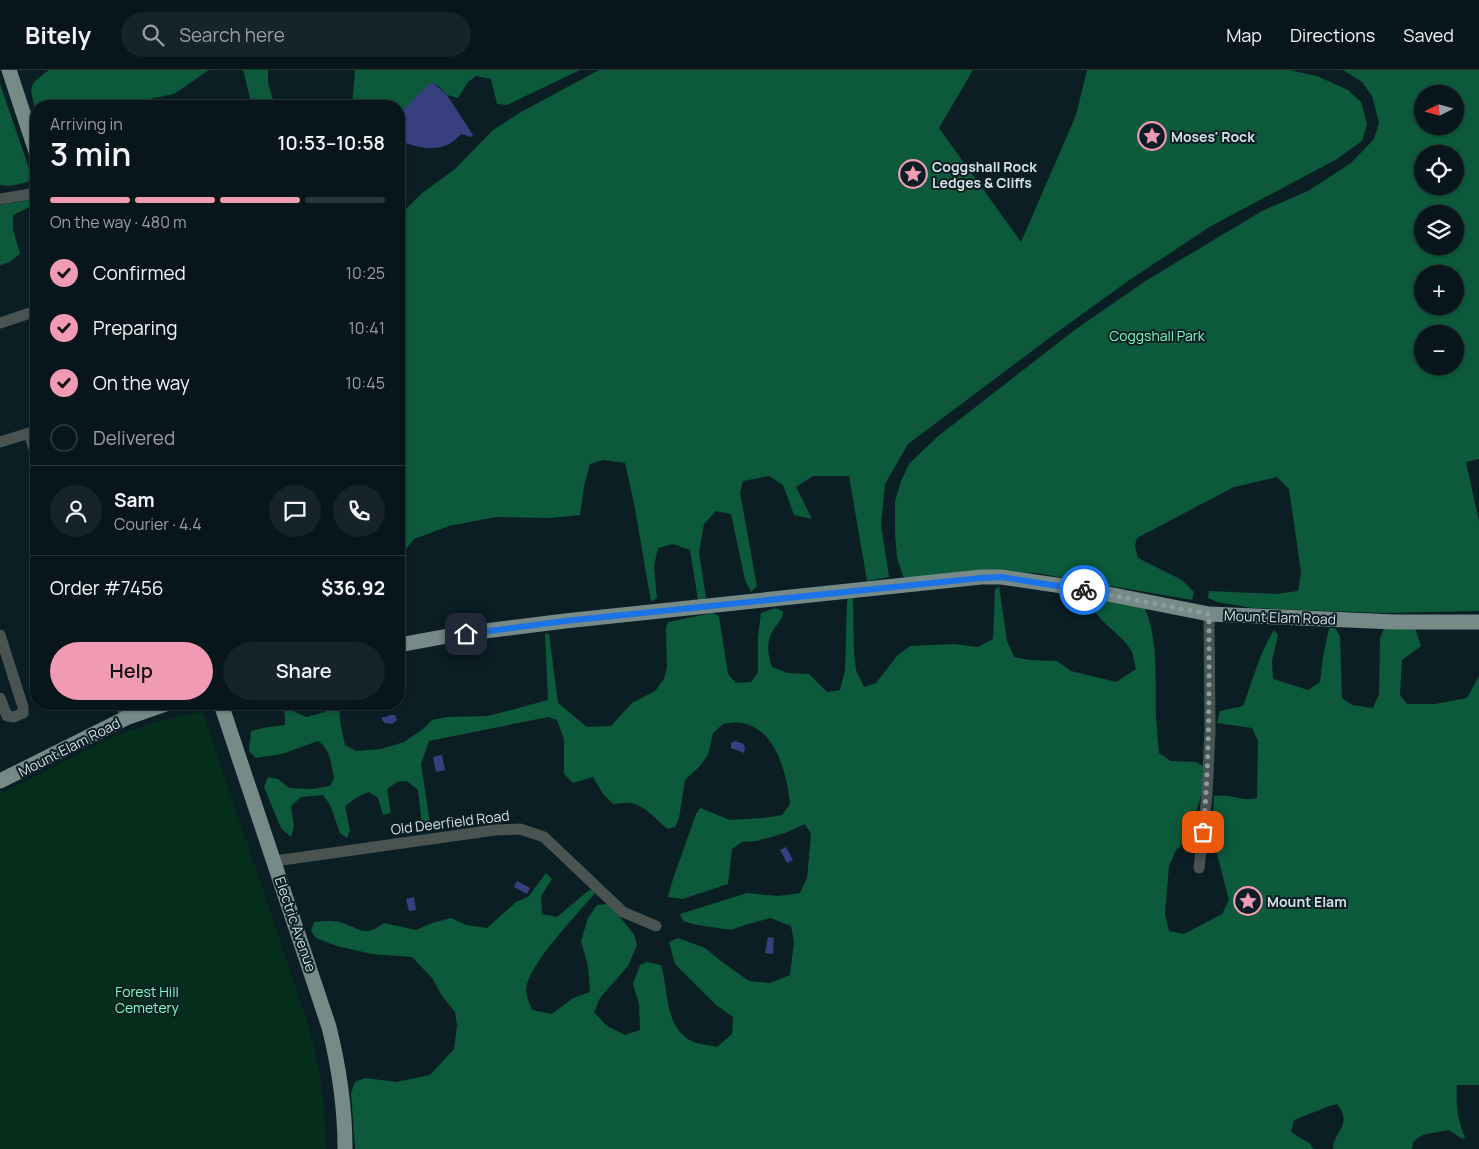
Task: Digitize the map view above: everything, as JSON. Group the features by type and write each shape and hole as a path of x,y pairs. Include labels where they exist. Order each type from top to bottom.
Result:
{"main road":[{"path":"9,70 30,134"},
{"name":"Mount Elam Road","path":"405,644 453,635 565,621 1001,577 1083,589 1209,614 1395,622 1479,622"},
{"name":"Electric Avenue","path":"223,710 329,1027 343,1096 345,1149"},
{"name":"Mount Elam Road","path":"0,781 123,711"}],"street":[{"path":"0,199 30,194"},
{"path":"0,323 30,313"},
{"path":"0,442 30,433"},
{"path":"1199,868 1207,795 1210,731 1209,614"},
{"path":"0,635 23,707 23,713 14,717 7,716 0,698"},
{"name":"Old Deerfield Road","path":"275,861 495,830 525,830 546,838 623,912 656,926"}],"green space":[{"path":"49,70 209,70 174,94 144,100 33,100 31,90 37,79"},
{"path":"243,70 268,70 268,83 273,100 250,100"},
{"path":"355,70 580,70 507,105 497,104 491,79 476,76 468,82 458,98 447,95 437,85 405,108 405,100 352,100"},
{"path":"599,70 973,70 939,128 1021,242 1076,115 1087,70 1289,70 1317,76 1348,90 1361,102 1367,124 1362,141 1337,159 1211,226 1128,281 908,444 885,484 881,525 889,577 867,581 849,476 813,476 796,487 812,519 794,515 783,485 769,476 743,481 740,493 757,586 751,592 745,580 731,514 716,511 704,524 699,552 706,598 698,600 690,550 673,544 658,548 654,566 657,598 651,602 625,463 603,460 590,464 584,486 580,515 550,518 496,517 449,526 414,539 405,550 405,210 421,194 455,169 493,130 521,112"},
{"name":"Coggshall Park","path":"1343,70 1479,70 1479,459 1466,462 1479,521 1479,611 1383,613 1253,608 1217,602 1208,598 1209,591 1276,594 1298,591 1301,572 1289,489 1277,477 1234,487 1137,538 1135,545 1138,558 1182,580 1194,592 1192,600 1036,573 978,570 907,578 903,576 897,558 895,501 909,464 937,437 1076,329 1147,280 1262,211 1308,191 1351,163 1374,139 1379,123 1372,96 1362,82"},
{"path":"0,84 30,171 30,180 20,184 0,185"},
{"path":"30,200 30,207 13,215 13,229 20,254 10,262 0,265 0,205"},
{"path":"999,586 1007,641 1014,657 1030,660 1057,661 1071,671 1116,682 1136,669 1133,654 1091,605 1096,597 1143,606 1152,630 1154,645 1159,753 1171,761 1196,762 1205,767 1204,787 1188,837 1176,850 1169,866 1165,914 1169,931 1184,934 1222,914 1229,900 1212,835 1214,796 1220,795 1246,799 1257,798 1258,741 1252,728 1217,723 1220,711 1243,706 1260,658 1274,630 1278,635 1272,661 1273,679 1308,690 1320,682 1329,628 1335,628 1340,636 1342,698 1352,705 1373,708 1379,694 1380,638 1385,627 1415,628 1421,646 1402,660 1400,695 1407,704 1435,704 1467,698 1479,676 1479,1085 1457,1085 1458,1112 1465,1138 1462,1139 1449,1130 1422,1135 1413,1142 1412,1149 1333,1149 1344,1118 1337,1104 1294,1120 1291,1132 1309,1143 1314,1149 355,1149 351,1093 355,1082 365,1078 396,1082 430,1075 454,1049 457,1025 455,1012 442,996 432,978 412,957 372,954 337,946 316,938 311,931 314,922 339,922 364,931 372,930 384,923 416,930 451,918 466,925 487,928 516,902 528,897 546,873 552,879 541,896 542,914 557,917 588,891 593,889 595,893 547,949 532,973 526,991 532,1010 552,1014 573,998 590,992 588,966 581,941 588,918 597,905 609,904 634,934 637,945 628,966 600,998 594,1012 607,1026 625,1035 640,1030 639,1004 633,984 640,965 647,962 661,965 669,1009 677,1029 694,1042 717,1047 732,1034 733,1017 716,1005 675,964 669,942 678,938 705,948 749,981 770,983 790,975 794,942 791,926 770,918 731,930 683,921 680,914 747,893 778,896 800,893 807,878 811,834 805,824 785,833 757,841 742,842 732,849 728,884 683,899 668,897 696,814 700,808 730,820 782,815 790,804 783,768 772,744 764,734 754,727 742,723 723,724 713,733 708,755 700,766 685,780 679,818 675,827 668,829 650,813 635,804 613,804 603,794 593,777 573,783 564,774 564,739 557,720 548,717 429,741 421,764 430,823 422,825 418,790 407,781 397,782 387,789 391,813 383,815 378,798 369,792 359,796 345,806 350,830 347,838 340,833 330,805 323,795 301,797 291,806 294,827 291,837 281,828 264,787 268,777 278,779 289,788 312,789 330,786 334,778 328,753 318,741 282,754 256,758 249,751 251,731 285,725 283,710 294,710 306,717 326,710 339,710 345,745 356,751 381,749 404,742 423,729 432,720 447,717 488,716 548,700 545,633 549,634 558,703 587,727 611,726 632,703 655,691 664,679 667,668 666,628 668,622 712,613 719,616 728,674 736,683 751,682 758,672 758,636 761,613 775,608 783,611 782,617 770,636 768,645 772,667 788,673 809,674 827,692 840,690 845,670 847,602 849,597 853,599 856,670 864,687 876,683 897,656 910,646 954,644 978,647 993,639 995,590"},
{"name":"Forest Hill Cemetery","path":"203,711 310,1030 322,1089 326,1149 0,1149 0,794 116,736 152,723"}],"water":[{"path":"432,82 447,95 473,135 471,137 461,134 449,144 437,148 405,142 405,108"},
{"path":"395,715 397,720 392,724 385,723 382,720 382,717"},
{"path":"735,741 744,744 744,753 731,748 731,743"},
{"path":"442,755 445,770 436,772 433,757"},
{"path":"786,847 793,860 787,863 780,850"},
{"path":"517,881 530,888 527,894 514,887"},
{"path":"414,897 416,910 409,911 406,899"},
{"path":"768,937 774,938 773,954 765,953"}],"way so far":[{"path":"1084,590 1209,614 1210,731 1203,832"}],"place":[{"name":"Moses' Rock","path":"1152,136"},
{"name":"Coggshall Rock Ledges & Cliffs","path":"913,174"},
{"name":"Mount Elam","path":"1248,901"}],"route":[{"path":"466,634 565,621 981,578 1001,577 1084,590"}]}
